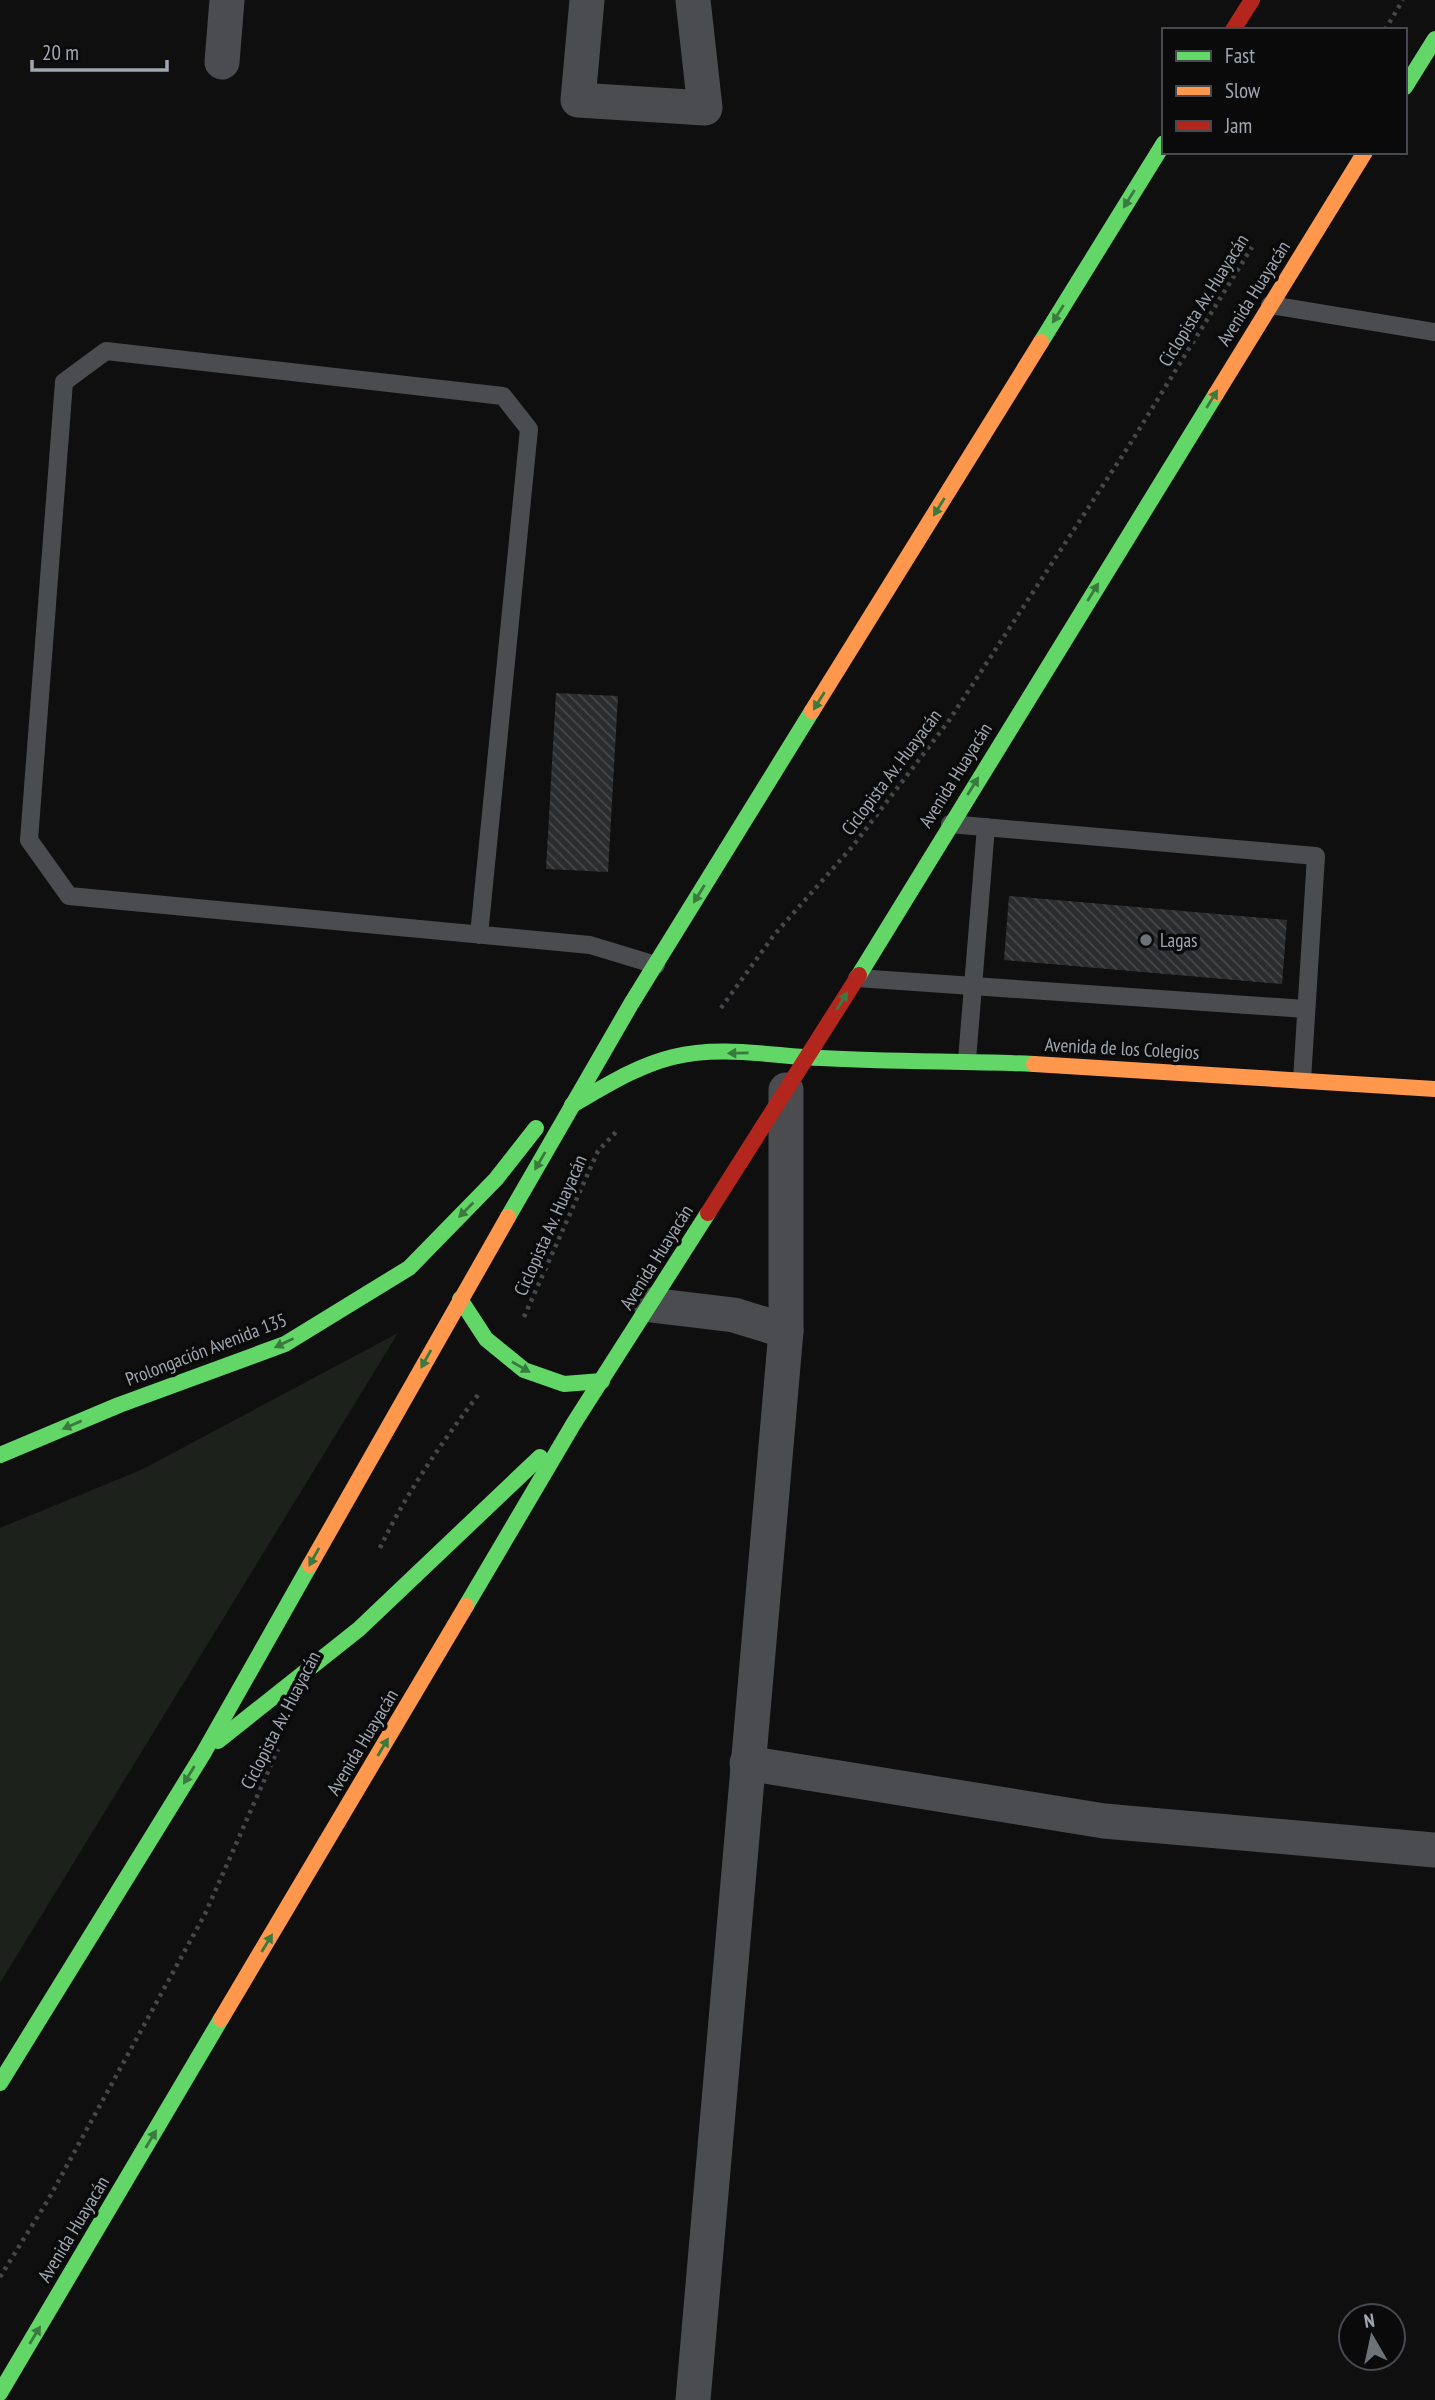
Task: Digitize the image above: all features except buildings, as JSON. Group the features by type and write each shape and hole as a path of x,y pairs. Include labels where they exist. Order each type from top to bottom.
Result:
{"main road":[{"path":"1234,28 1252,0"},
{"path":"1407,84 1435,38"},
{"path":"0,2083 203,1754 460,1299 631,1004 1162,146"},
{"name":"Avenida Huayacán","path":"0,2393 574,1423 806,1059 1364,154"},
{"name":"Prolongación Avenida 135","path":"0,1455 120,1405 285,1345 409,1268 496,1180 631,1004"},
{"name":"Avenida de los Colegios","path":"548,1111 575,1103 660,1060 689,1054 766,1052 806,1059 967,1060 1435,1089"},
{"path":"460,1299 486,1339 524,1370 564,1384 602,1381"},
{"path":"203,1754 359,1629 574,1423"}],"street":[{"path":"222,62 227,0"},
{"path":"587,0 579,100 705,108 693,0"},
{"path":"693,2400 786,1331 786,1090"},
{"path":"651,1305 734,1315 786,1331"},
{"path":"747,1763 1104,1821 1435,1850"}],"lane":[{"path":"1270,305 1435,332"},
{"path":"479,935 529,429 503,396 106,351 64,382 29,840 69,896 479,935 590,945 656,965"},
{"path":"949,824 1316,856 1302,1080"},
{"path":"967,1060 986,827"},
{"path":"856,978 1306,1009"}],"path":[{"path":"1386,28 1403,0"},
{"name":"Ciclopista Av. Huayacán","path":"689,1054 774,935 852,846 948,722 1122,456 1253,246"},
{"name":"Ciclopista Av. Huayacán","path":"374,1560 396,1513 506,1357 598,1151 625,1122"},
{"name":"Ciclopista Av. Huayacán","path":"0,2277 48,2200 205,1914 280,1744"}],"shaded area":[{"path":"398,1333 0,1983 0,1528 143,1469"}],"traffic: fast":[{"path":"1407,84 1435,39"},
{"path":"1041,342 1162,146"},
{"path":"859,975 1216,394"},
{"path":"508,1217 631,1004 812,711"},
{"path":"572,1105 646,1066 673,1057 709,1052 1034,1064"},
{"path":"0,1455 119,1405 285,1344 409,1268 496,1179 536,1128"},
{"path":"466,1606 574,1423 708,1213"},
{"path":"460,1299 486,1339 524,1370 564,1384 602,1381"},
{"path":"218,1741 359,1629 540,1457"},
{"path":"0,2083 203,1754 310,1565"},
{"path":"0,2393 221,2019"}],"traffic: slow":[{"path":"1216,394 1364,154"},
{"path":"812,711 1041,342"},
{"path":"1034,1064 1435,1089"},
{"path":"310,1565 508,1217"},
{"path":"221,2019 466,1606"}],"traffic: jam":[{"path":"1234,28 1252,0"},
{"path":"708,1213 859,975"}],"place":[{"name":"Lagas","path":"1146,940"}]}
